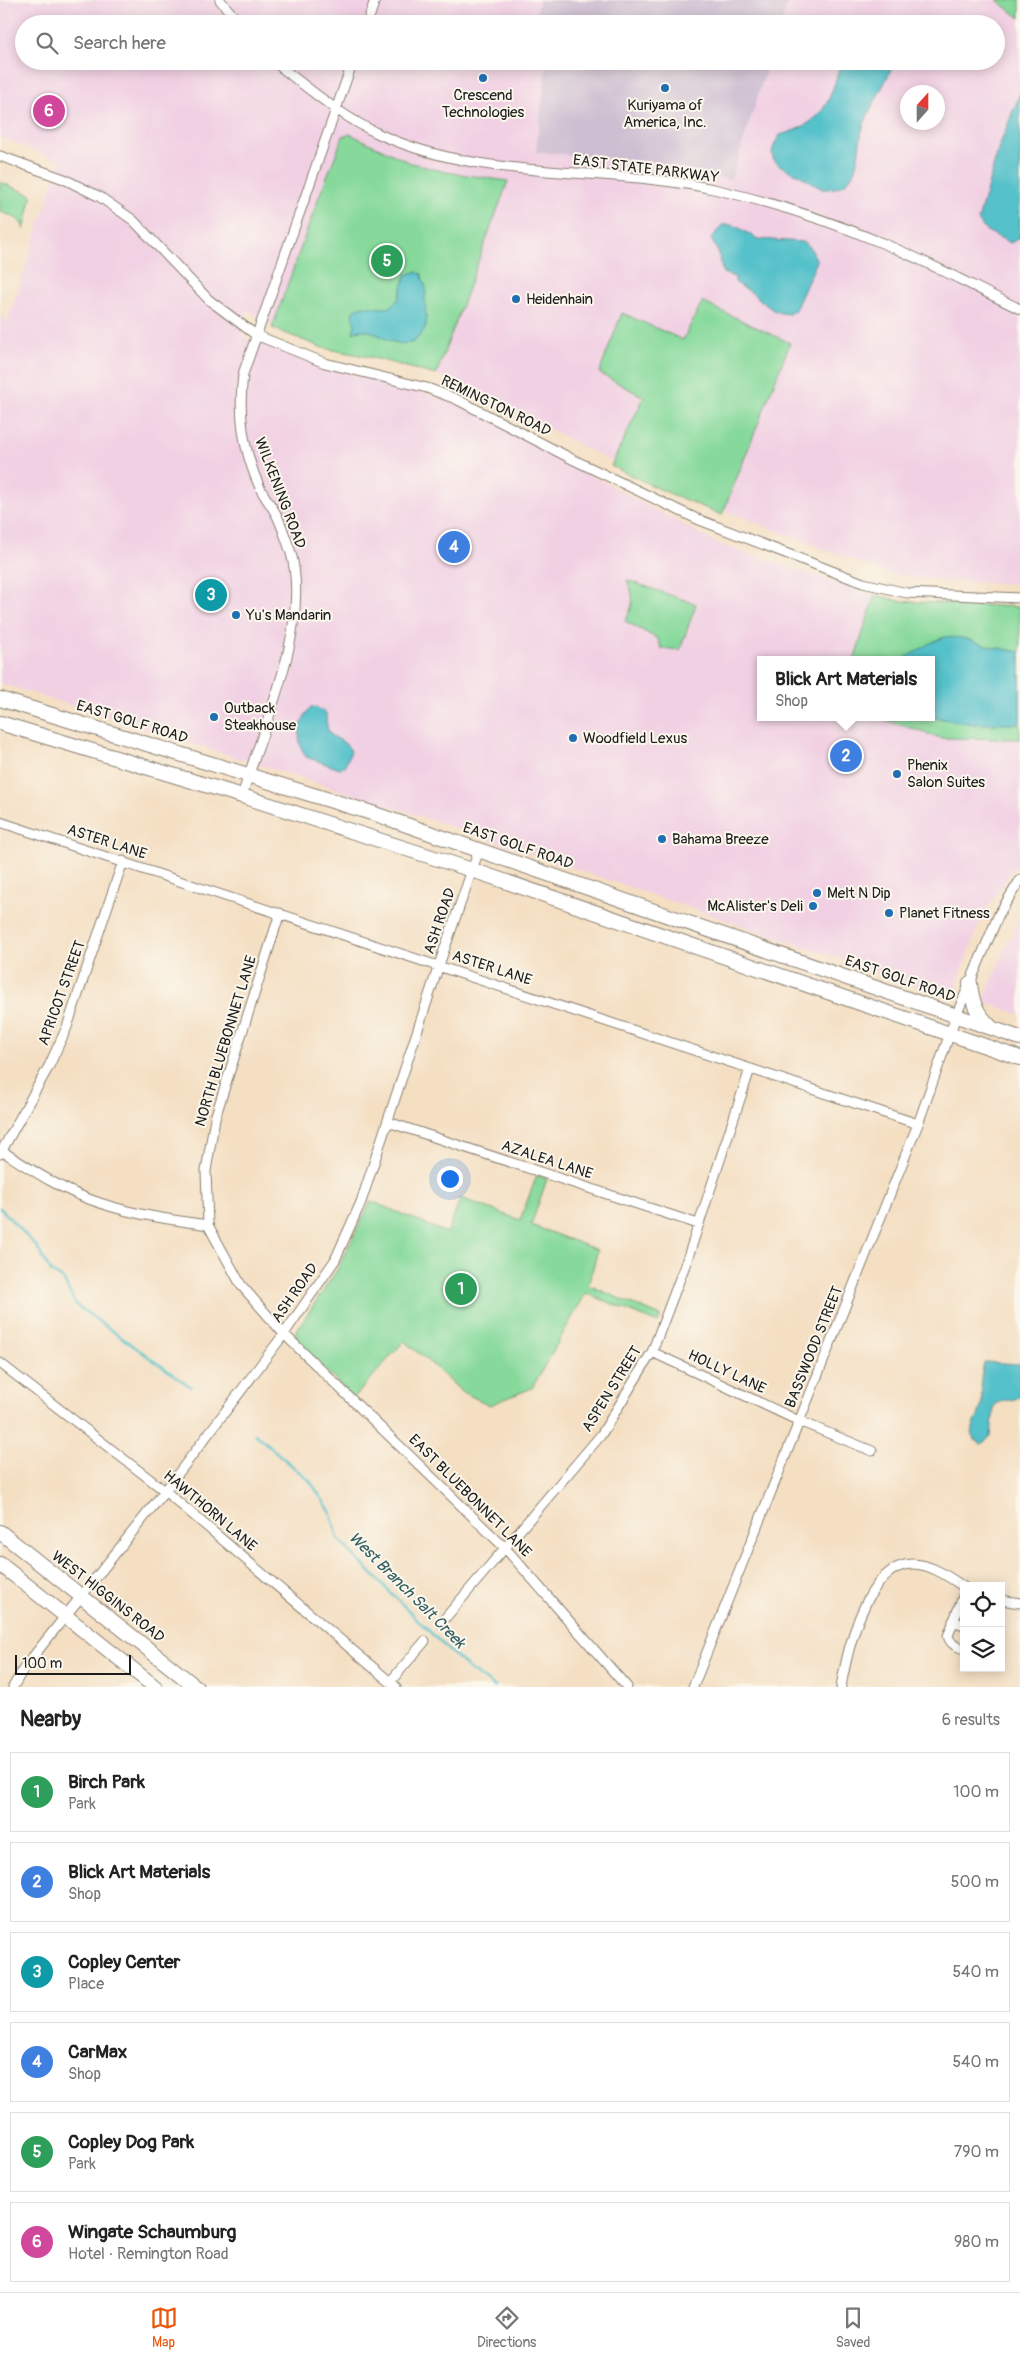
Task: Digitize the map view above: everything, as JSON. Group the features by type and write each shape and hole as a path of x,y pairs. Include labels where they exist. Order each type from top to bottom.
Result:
{"main road":[{"name":"EAST GOLF ROAD","path":"0,699 375,814 1020,1038"},
{"path":"0,723 242,796 472,870 1020,1058"},
{"path":"970,983 972,1002 975,1009 993,1029"},
{"name":"WEST HIGGINS ROAD","path":"0,1532 196,1687"},
{"path":"0,1564 155,1687"}],"street":[{"path":"220,0 232,15"},
{"path":"370,15 375,0"},
{"name":"EAST STATE PARKWAY","path":"285,70 336,109 379,133 422,150 515,169 620,176 688,185 717,190 776,205 837,225 883,243 1020,309"},
{"name":"WILKENING ROAD","path":"242,796 283,672 292,630 295,589 291,554 278,517 260,488 240,425 243,374 350,70"},
{"name":"REMINGTON ROAD","path":"0,156 64,179 100,197 133,220 209,300 256,335 325,363 427,388 456,399 574,460 697,519 863,583 907,593 1020,598"},
{"name":"ASTER LANE","path":"0,822 918,1124"},
{"name":"ASH ROAD","path":"13,1687 24,1668 165,1491 284,1334 335,1260 361,1202 479,850"},
{"name":"APRICOT STREET","path":"1,1152 49,1066 67,1027 123,862"},
{"name":"BASSWOOD STREET","path":"694,1687 918,1124 956,1016 999,914 1020,880"},
{"name":"NORTH BLUEBONNET LANE","path":"280,913 215,1118 206,1171 208,1225 241,1285 284,1334"},
{"name":"ASPEN STREET","path":"441,1624 601,1435 652,1352 687,1260 750,1069"},
{"name":"AZALEA LANE","path":"388,1122 698,1224"},
{"path":"1,1152 50,1181 99,1203 153,1217 208,1225"},
{"name":"EAST BLUEBONNET LANE","path":"284,1334 506,1549 627,1687"},
{"name":"HOLLY LANE","path":"652,1352 799,1421 872,1452"},
{"name":"HAWTHORN LANE","path":"0,1363 165,1491 393,1684"},
{"path":"840,1687 848,1652 870,1596 875,1586 890,1572 910,1564 922,1565 934,1569 960,1585"},
{"path":"1005,1601 1020,1603"},
{"path":"960,1604 948,1636 950,1642 960,1647"},
{"path":"953,1621 960,1624"},
{"path":"393,1684 425,1642"}],"shaded area":[{"path":"0,0 1020,0 1020,584 945,581 892,575 733,514 610,461 473,388 436,375 374,358 323,348 277,331 271,324 247,310 243,336 325,367 436,396 480,415 721,545 875,595 855,656 757,656 757,721 888,721 941,738 1020,739 1020,859 981,918 952,997 405,811 0,683 0,318 8,320 60,161 0,137"},
{"path":"540,0 788,1 784,15 535,15"},
{"path":"546,70 766,70 731,180 657,162 536,152"},
{"path":"1020,915 1020,1015 983,1001"}],"green space":[{"path":"997,0 1020,0 1020,18"},
{"path":"350,134 411,163 446,172 508,181 436,375 374,358 323,348 272,328 343,136"},
{"path":"0,182 32,195 24,230 21,222 12,216 0,212"},
{"path":"702,302 790,343 722,515 611,466 644,397 599,373 622,313 683,340"},
{"path":"627,580 696,604 680,650 661,648 658,639 625,621 632,601"},
{"path":"875,595 900,601 1020,607 1020,739 941,738 888,721 935,721 935,656 855,656"},
{"path":"537,1175 547,1179 531,1225 598,1250 588,1285 661,1316 658,1323 586,1293 532,1388 490,1405 462,1392 404,1341 354,1398 296,1342 296,1331 337,1270 371,1201 447,1233 461,1198 520,1220"}],"water":[{"path":"838,70 891,70 864,124 856,167 852,176 836,188 822,189 784,168 775,161 772,153 780,135 807,124 816,117 823,109 833,89"},
{"path":"1020,93 1020,238 1010,243 985,230 978,220 999,147"},
{"path":"722,225 734,225 758,239 803,242 810,247 817,261 795,310 789,314 773,310 750,291 737,284 735,277 723,273 718,252 711,239"},
{"path":"415,272 422,274 426,287 426,323 423,331 414,342 396,343 367,331 360,330 353,333 355,325 352,314 355,310 364,306 390,307 398,300 406,275"},
{"path":"945,637 963,638 988,646 1020,652 1020,724 973,724 935,718 935,656 909,656 930,643"},
{"path":"316,707 326,713 328,730 331,734 342,741 351,751 345,766 340,769 306,757 300,745 299,738 303,719 311,708"},
{"path":"984,1362 1020,1364 1020,1396 994,1406 991,1437 981,1444 974,1439 971,1433 982,1405 981,1378"}],"waterway":[{"name":"West Branch Salt Creek","path":"0,1208 36,1246 51,1272 63,1279 76,1305 191,1387"},
{"name":"West Branch Salt Creek","path":"255,1434 310,1481 330,1511 338,1538 351,1553 445,1647 469,1669 495,1687"}],"place":[{"name":"Crescend Technologies","path":"483,78"},
{"name":"Kuriyama of America, Inc.","path":"665,88"},
{"name":"Wingate Schaumburg","path":"49,111"},
{"name":"Copley Dog Park","path":"387,261"},
{"name":"Heidenhain","path":"516,299"},
{"name":"CarMax","path":"454,547"},
{"name":"Copley Center","path":"211,595"},
{"name":"Yu's Mandarin","path":"236,615"},
{"name":"Outback Steakhouse","path":"214,717"},
{"name":"Woodfield Lexus","path":"573,738"},
{"name":"Blick Art Materials","path":"846,756"},
{"name":"Phenix Salon Suites","path":"897,774"},
{"name":"Bahama Breeze","path":"662,839"},
{"name":"Melt N Dip","path":"817,893"},
{"name":"McAlister's Deli","path":"813,906"},
{"name":"Planet Fitness","path":"889,913"},
{"name":"Birch Park","path":"461,1289"}]}
